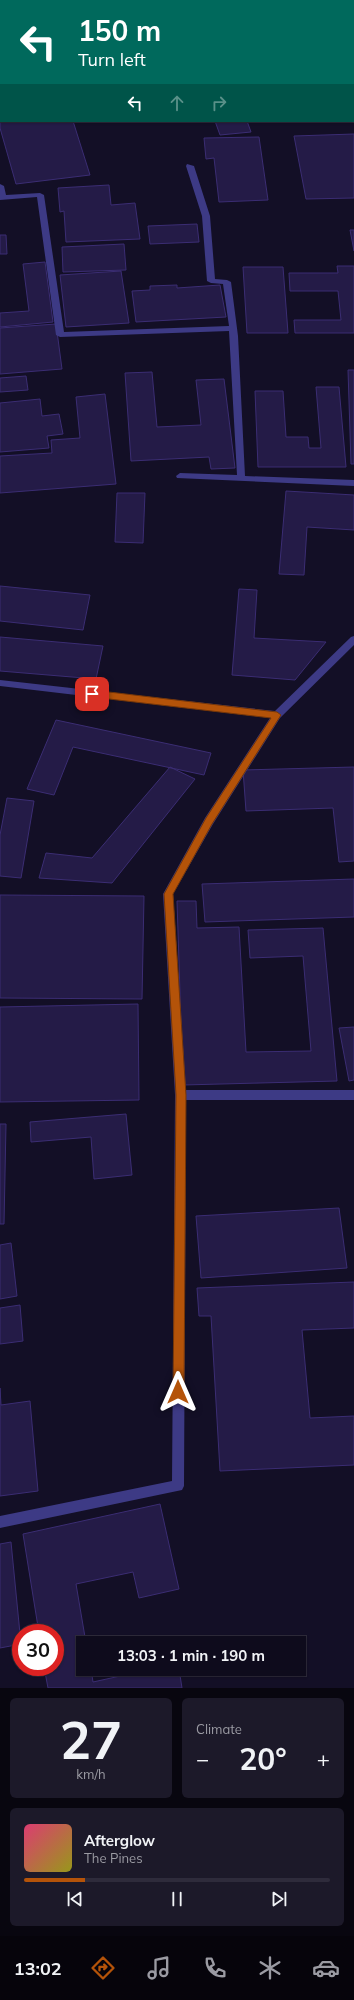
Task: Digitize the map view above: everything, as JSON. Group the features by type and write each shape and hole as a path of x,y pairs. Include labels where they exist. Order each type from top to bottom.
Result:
{"street":[{"path":"190,166 206,216 211,281 227,282 233,328 241,479"},
{"path":"0,186 1,198 40,195 60,335 233,328"},
{"path":"180,476 354,483"},
{"path":"0,1522 178,1486 181,1095 168,894 209,821 277,715 354,639"},
{"path":"0,683 277,715"},
{"path":"181,1095 354,1095"}],"building":[{"path":"0,122 73,122 90,175 16,184 0,128"},
{"path":"215,122 247,122 251,132 220,135"},
{"path":"354,134 354,198 306,199 294,136"},
{"path":"259,137 268,200 219,202 214,158 206,159 204,138"},
{"path":"109,185 111,205 135,203 140,239 66,242 64,211 60,212 58,188"},
{"path":"197,224 199,242 150,244 148,226"},
{"path":"350,230 354,230 354,251"},
{"path":"0,235 6,235 7,254 0,254"},
{"path":"124,244 126,270 63,272 62,247"},
{"path":"45,262 53,322 0,327 0,313 29,311 23,264"},
{"path":"337,266 354,266 354,333 295,333 294,320 341,320 338,291 290,291 289,273 338,273"},
{"path":"243,267 283,267 288,333 247,333"},
{"path":"121,271 129,323 66,327 60,275"},
{"path":"177,285 177,288 220,285 226,317 136,322 132,291 150,290 150,286"},
{"path":"56,324 62,369 0,374 0,328"},
{"path":"348,370 354,370 354,464 351,464"},
{"path":"152,372 157,427 201,425 196,380 224,379 235,468 211,469 209,457 131,461 125,373"},
{"path":"26,376 28,390 0,392 0,378"},
{"path":"316,387 339,387 346,467 258,467 255,391 283,391 286,437 308,437 309,448 321,448"},
{"path":"105,394 116,484 0,493 0,456 52,453 51,440 80,438 76,397"},
{"path":"40,399 42,416 59,414 63,434 47,436 49,448 0,452 0,403"},
{"path":"286,491 354,495 354,530 307,527 304,575 279,574"},
{"path":"117,493 145,493 143,543 115,542"},
{"path":"0,586 90,595 83,630 0,621"},
{"path":"239,589 257,590 254,638 326,642 295,680 232,675"},
{"path":"0,637 103,646 96,679 0,671"},
{"path":"56,720 211,753 204,775 73,747 54,795 27,789"},
{"path":"170,767 195,779 112,883 39,878 46,853 92,858"},
{"path":"354,767 354,861 339,862 333,808 246,811 243,770"},
{"path":"7,798 34,801 21,878 0,876 0,835"},
{"path":"354,879 354,917 205,922 202,884"},
{"path":"0,895 144,896 142,999 0,998"},
{"path":"177,901 196,901 197,928 239,927 246,1052 311,1051 303,956 250,958 248,930 323,928 337,1081 183,1085"},
{"path":"138,1004 139,1100 0,1102 0,1007"},
{"path":"354,1027 354,1080 349,1081 339,1028"},
{"path":"126,1114 132,1175 94,1179 91,1137 31,1142 30,1122"},
{"path":"0,1124 6,1124 4,1224 0,1224"},
{"path":"339,1208 347,1268 201,1278 196,1216"},
{"path":"11,1243 17,1296 0,1299 0,1245"},
{"path":"354,1282 354,1328 302,1330 310,1418 354,1416 354,1465 220,1471 211,1316 199,1316 197,1288"},
{"path":"20,1305 23,1341 0,1344 0,1308"},
{"path":"0,1388 1,1405 30,1401 38,1491 0,1496"},
{"path":"160,1504 179,1589 139,1598 133,1572 76,1584 85,1636 76,1636 76,1676 92,1676 93,1682 120,1676 180,1676 182,1688 48,1688 46,1676 64,1676 64,1624 38,1624 23,1534"},
{"path":"11,1542 19,1624 12,1624 12,1646 0,1648 0,1544"}],"route":[{"path":"92,694 277,715 209,821 168,894 181,1095 178,1392"}]}
